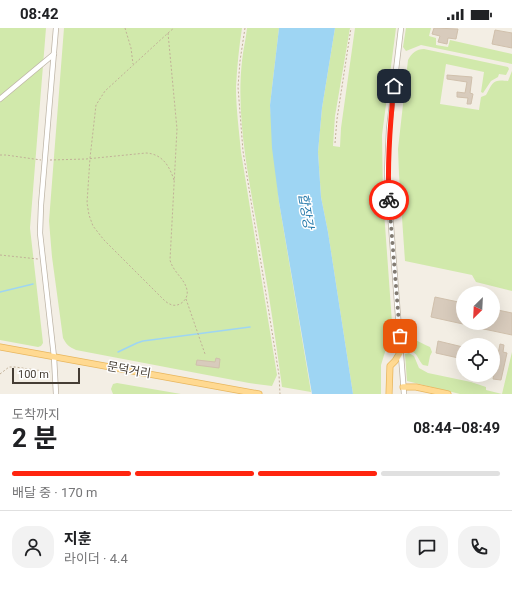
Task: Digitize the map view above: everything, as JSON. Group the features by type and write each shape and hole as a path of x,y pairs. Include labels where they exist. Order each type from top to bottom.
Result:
{"main road":[{"name":"문덕거리","path":"0,347 259,394"},
{"path":"389,394 390,366 401,351"},
{"path":"403,387 416,387 448,394"}],"street":[{"path":"56,28 40,233 54,357 56,394"},
{"path":"401,28 389,129 388,173 404,394"},
{"path":"0,100 54,54"}],"path":[{"path":"125,28 131,48 133,64"},
{"path":"168,33 177,129 170,260 172,266 187,290 186,298 182,304 176,305 170,305 164,300 104,240 93,226 87,203 96,105 104,91 133,64 168,33 174,28"},
{"path":"245,28 238,87 242,144 279,375 280,394"},
{"path":"335,143 337,119 351,28"},
{"path":"0,155 45,161 152,153 159,156 164,161 171,171 175,181"},
{"path":"0,255 43,260"},
{"path":"186,298 205,354"},
{"path":"0,374 9,368 15,367 54,373"}],"green space":[{"path":"0,28 46,28 30,228 43,343 38,347 0,340"},
{"path":"64,28 242,28 236,80 237,111 241,152 277,375 272,386 249,383 76,350 64,340 52,257 49,221"},
{"path":"247,28 279,28 270,105 279,202 311,392 282,387 270,304 249,183 243,133 240,85 242,57"},
{"path":"335,28 350,28 335,116 333,146 340,147 341,128 355,28 396,28 382,135 383,197 393,337 385,352 381,365 381,394 353,394 328,232 321,197 318,152 322,108"},
{"path":"406,28 431,28 429,36 436,38 436,45 448,47 450,40 512,54 512,64 421,45 406,51 403,47"},
{"path":"424,49 508,67 509,69 506,75 499,74 498,77 491,81 483,93 481,92 484,72 446,64 440,104 479,110 481,97 486,95 494,82 508,81 512,71 512,291 500,288 500,286 492,286 476,282 472,275 405,261 398,149 408,60 414,52"},
{"path":"413,329 415,340 430,347 432,352 428,366 423,365 414,353 404,351 404,330"},
{"path":"512,352 512,394 502,394"},
{"path":"409,353 414,356 419,368 428,373 456,379 456,382 471,382 486,387 486,390 502,394 460,394 407,381 405,354"},
{"path":"117,383 181,394 113,394 111,389 113,384"}],"water":[{"name":"합장강","path":"279,28 335,28 322,108 318,152 321,197 328,232 353,394 312,394 279,202 272,148 270,105"}],"building":[{"path":"434,28 458,29 456,39 448,38 447,44 438,42 440,36 432,34"},
{"path":"495,30 512,33 512,48 492,44"},
{"path":"447,75 472,77 470,93 473,94 471,104 467,104 468,98 457,97 457,92 465,93 467,82 447,79"},
{"path":"435,297 456,302 456,322 431,317"},
{"path":"500,310 512,313 512,335 488,330 500,330"},
{"path":"438,341 456,345 456,357 436,353"},
{"path":"500,344 504,345 503,352 507,353 501,380"},
{"path":"216,358 220,359 219,368 196,365 197,360 215,362"}],"waterway":[{"path":"0,292 33,284"},
{"path":"118,352 143,341 250,327"}],"way so far":[{"path":"389,200 400,336"}],"route":[{"path":"389,200 389,129 394,86"}]}
